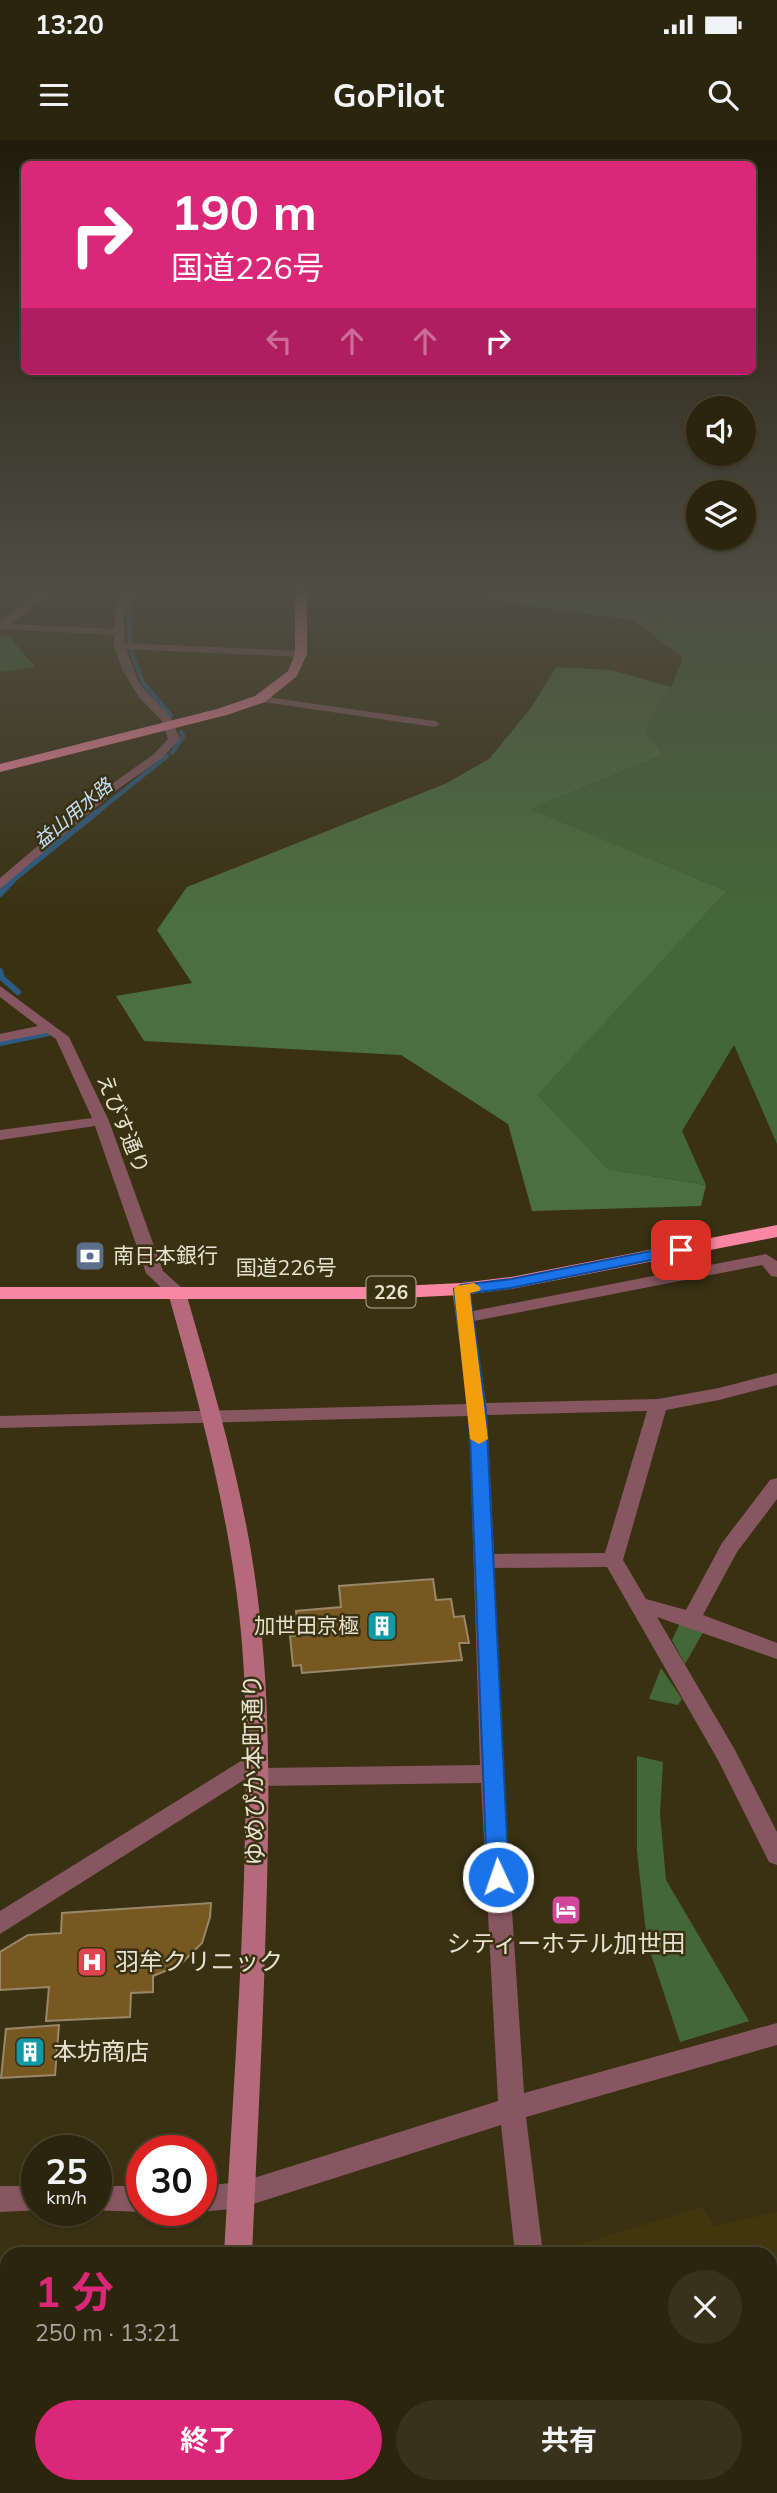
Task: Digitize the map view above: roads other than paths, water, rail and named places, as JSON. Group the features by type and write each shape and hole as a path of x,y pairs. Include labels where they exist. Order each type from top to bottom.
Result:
{"highway":[{"path":"0,768 263,697"},
{"name":"国道226号","path":"0,1293 461,1289 511,1283 777,1231"}],"street":[{"path":"0,885 174,739 169,724 144,697"},
{"path":"260,699 435,724"},
{"name":"えびす通り","path":"0,990 62,1037 101,1121 155,1273 177,1293"},
{"path":"0,1038 50,1028"},
{"path":"0,1135 101,1121"},
{"path":"464,1318 773,1263"},
{"path":"461,1289 478,1411 492,1774 512,2109 528,2247"},
{"name":"ゆめぴか本町通り","path":"177,1293 212,1418 245,1576 253,1650 258,1769 250,2052 238,2247"},
{"path":"0,1422 658,1405 719,1394 777,1379"},
{"path":"658,1405 612,1560 727,1756 777,1854"},
{"path":"691,1619 729,1548 777,1485"},
{"path":"484,1561 612,1560"},
{"path":"640,1605 691,1619 777,1651"},
{"path":"0,1924 258,1769 492,1774"},
{"path":"217,2197 241,2195 512,2109 777,2034"},
{"path":"0,2199 21,2199"}],"waterway":[{"name":"益山用水路","path":"155,697 171,716"},
{"name":"益山用水路","path":"172,753 183,736 181,732"},
{"name":"益山用水路","path":"95,814 167,756"},
{"name":"益山用水路","path":"0,894 15,878 97,812"},
{"name":"益山用水路","path":"0,971 2,978 18,992"},
{"path":"0,1043 49,1033"}],"place":[{"name":"南日本銀行","path":"90,1256"},
{"name":"加世田京極","path":"382,1626"},
{"name":"シティーホテル加世田","path":"566,1910"},
{"name":"羽牟クリニック","path":"92,1962"},
{"name":"本坊商店","path":"30,2052"}]}
